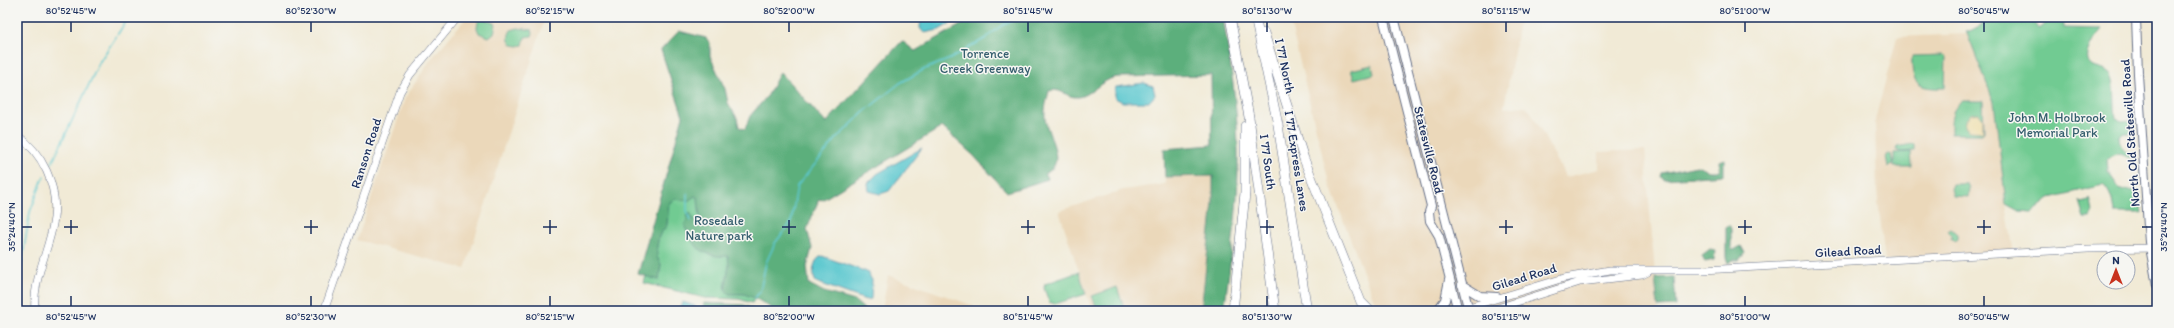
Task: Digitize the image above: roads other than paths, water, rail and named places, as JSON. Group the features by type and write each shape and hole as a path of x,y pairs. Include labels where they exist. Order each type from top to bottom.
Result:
{"highway":[{"name":"I 77 South","path":"1230,17 1254,149 1275,311"},
{"path":"1236,17 1255,124 1281,311"},
{"name":"I 77 Express Lanes","path":"1255,17 1278,124 1307,311"},
{"name":"I 77 North","path":"1260,17 1287,146 1313,311"},
{"path":"1264,33 1304,159 1360,307 1370,311"},
{"path":"1233,311 1243,221 1246,171 1245,134 1238,57"}],"main road":[{"name":"Ranson Road","path":"324,311 400,92 410,75 458,17"},
{"name":"Statesville Road","path":"1383,17 1431,206 1429,212 1430,221 1439,236 1457,311"},
{"name":"Statesville Road","path":"1394,17 1469,309"},
{"name":"North Old Statesville Road","path":"2136,17 2138,68 2157,285"},
{"path":"17,135 33,149 43,164 50,178 54,200 52,227 37,280 35,311"},
{"path":"1422,170 1429,174 1434,191 1439,194"},
{"path":"1431,206 1438,205 1440,214 1446,220"},
{"name":"Gilead Road","path":"1489,311 1580,282 1642,275 1648,272 2153,248"},
{"name":"Gilead Road","path":"1457,311 1469,309 1497,297 1572,276 1621,270 1642,269 1648,272"},
{"path":"1538,295 1540,290 1569,280 1572,276"},
{"path":"1437,311 1445,300 1449,280"},
{"path":"1462,285 1480,296 1497,297"},
{"path":"1502,307 1504,302 1535,290 1534,286"}],"water":[{"path":"921,17 961,17 939,30 924,33 920,28"},
{"path":"1144,83 1153,86 1155,95 1149,102 1123,102 1115,98 1116,87"},
{"path":"922,148 889,191 880,194 869,191 868,183 877,174"},
{"path":"822,256 867,272 872,280 871,299 866,300 816,282 813,271 817,260"},
{"path":"683,302 695,306 694,311 677,311"}],"waterway":[{"path":"52,163 100,61 129,17"},
{"path":"755,298 760,291 766,263 775,243 791,223 797,186 837,138 865,111 900,83 925,69 950,59 986,38 1001,26 1021,17"},
{"path":"1051,17 1080,19 1110,17"},
{"path":"17,291 30,212 44,176"},
{"path":"687,194 687,211 691,221"}],"park label":[{"name":"Torrence Creek Greenway","path":"985,60"},
{"name":"John M. Holbrook Memorial Park","path":"2057,124"},
{"name":"Rosedale Nature park","path":"719,228"}]}
